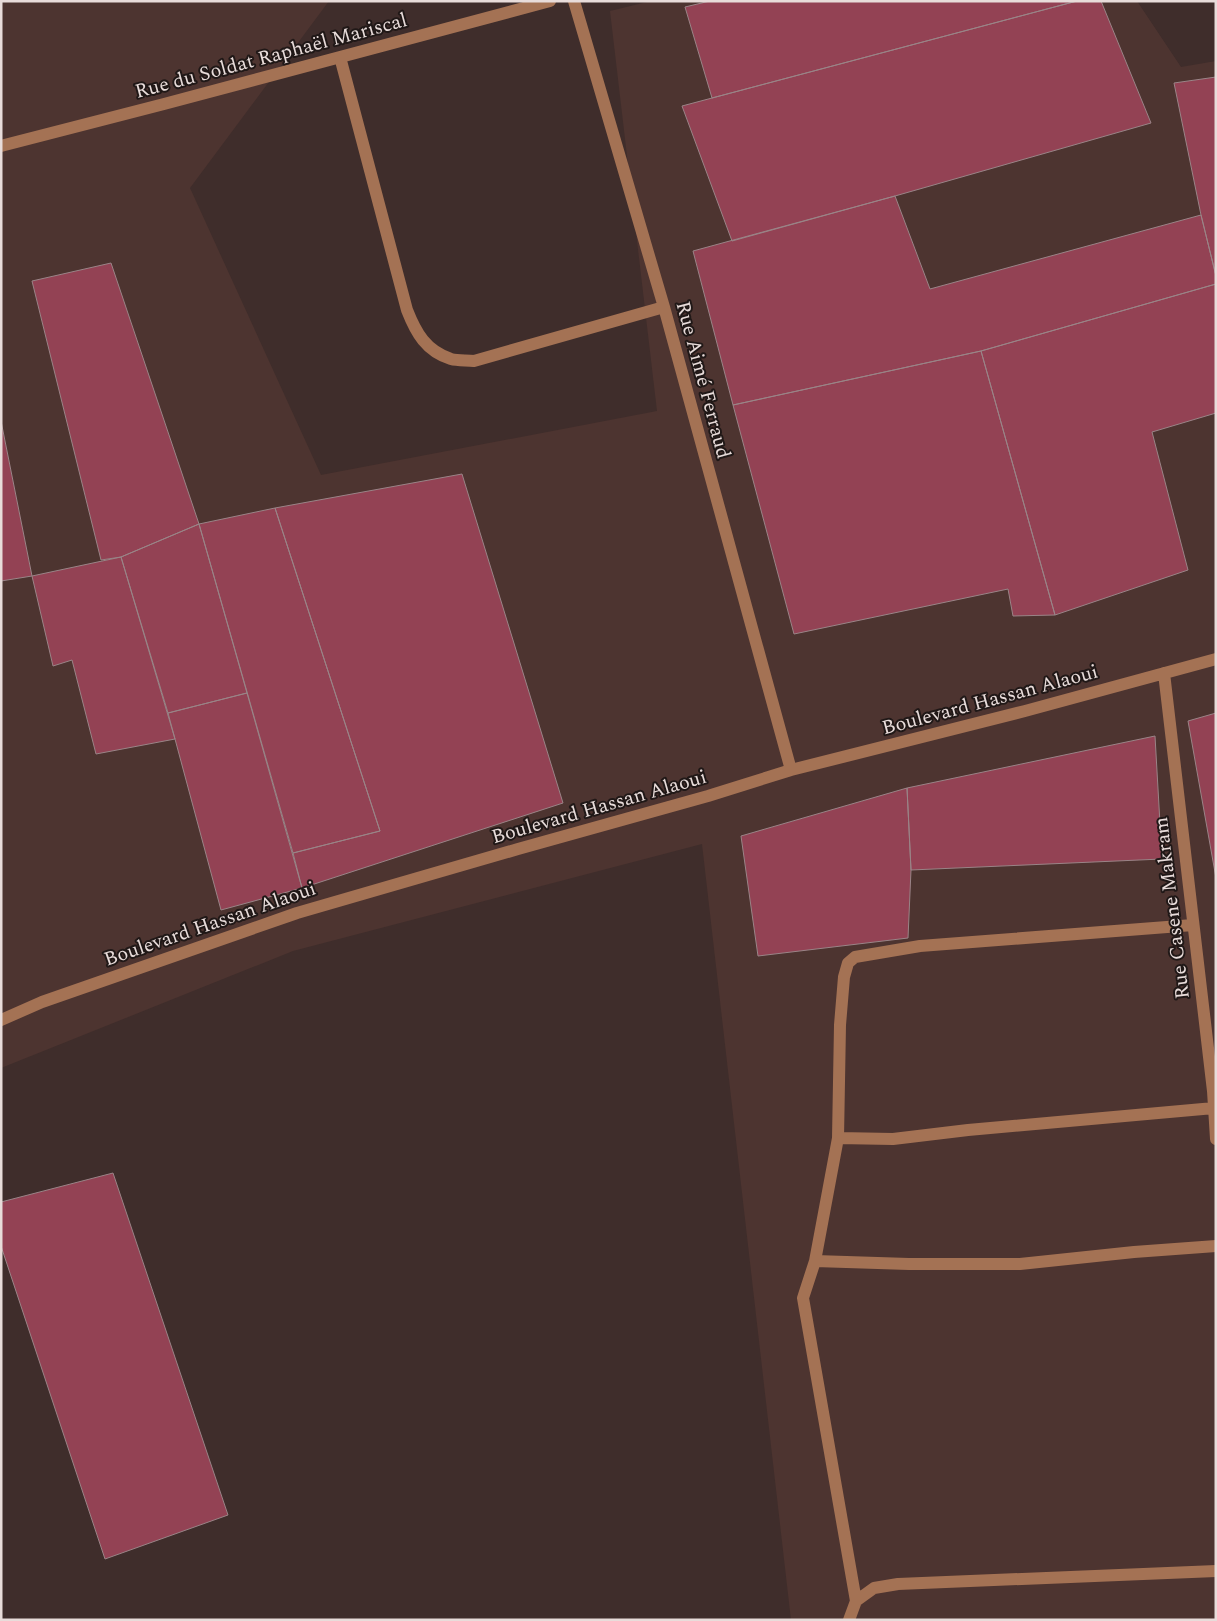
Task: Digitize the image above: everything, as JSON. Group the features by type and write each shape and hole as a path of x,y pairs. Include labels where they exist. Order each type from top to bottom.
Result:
{"street":[{"name":"Rue du Soldat Raphaël Mariscal","path":"1,146 550,1"},
{"name":"Rue Aimé Ferraud","path":"574,1 664,308 791,770"},
{"path":"340,58 407,310 416,332 431,349 451,359 474,361 664,308"},
{"name":"Boulevard Hassan Alaoui","path":"1,1020 51,998 297,913 708,796 791,770 1025,711 1216,659"},
{"name":"Rue Casene Makram","path":"1164,673 1214,1091 1216,1139"},
{"path":"849,1620 856,1601 803,1298 815,1261 838,1138 840,1025 844,977 848,963 855,957 920,946 1193,925"},
{"path":"838,1138 893,1139 1214,1108"},
{"path":"815,1261 909,1264 1020,1264 1134,1252 1216,1246"},
{"path":"856,1601 874,1588 898,1584 1216,1571"}],"shaded area":[{"path":"1,1 329,1 190,188 321,475 657,411 610,11 651,1 1137,1 1181,67 1216,61 1216,1620 791,1620 702,844 293,951 1,1068"}],"building":[{"path":"710,1 1077,1 712,98 685,7"},
{"path":"1077,1 1101,1 1151,123 732,241 682,106"},
{"path":"1216,77 1216,276 1201,215 1174,83"},
{"path":"895,196 930,289 1201,215 1216,276 1216,284 981,351 733,405 693,251"},
{"path":"111,263 199,524 121,557 101,560 32,281"},
{"path":"1216,284 1216,413 1152,432 1188,570 1055,615 981,351"},
{"path":"981,351 1055,615 1013,616 1008,589 794,634 733,405"},
{"path":"1,421 32,576 1,581"},
{"path":"462,474 563,803 302,888 293,853 380,831 275,508"},
{"path":"275,508 380,831 293,853 199,524"},
{"path":"199,524 247,693 168,713 121,557"},
{"path":"121,557 175,739 96,754 72,660 53,666 32,576"},
{"path":"247,693 302,888 221,910 168,713"},
{"path":"1216,713 1216,878 1188,721"},
{"path":"1155,736 1162,859 911,870 907,788"},
{"path":"907,788 911,870 908,938 758,956 741,836"},
{"path":"113,1173 228,1515 105,1559 1,1246 1,1202"}]}
